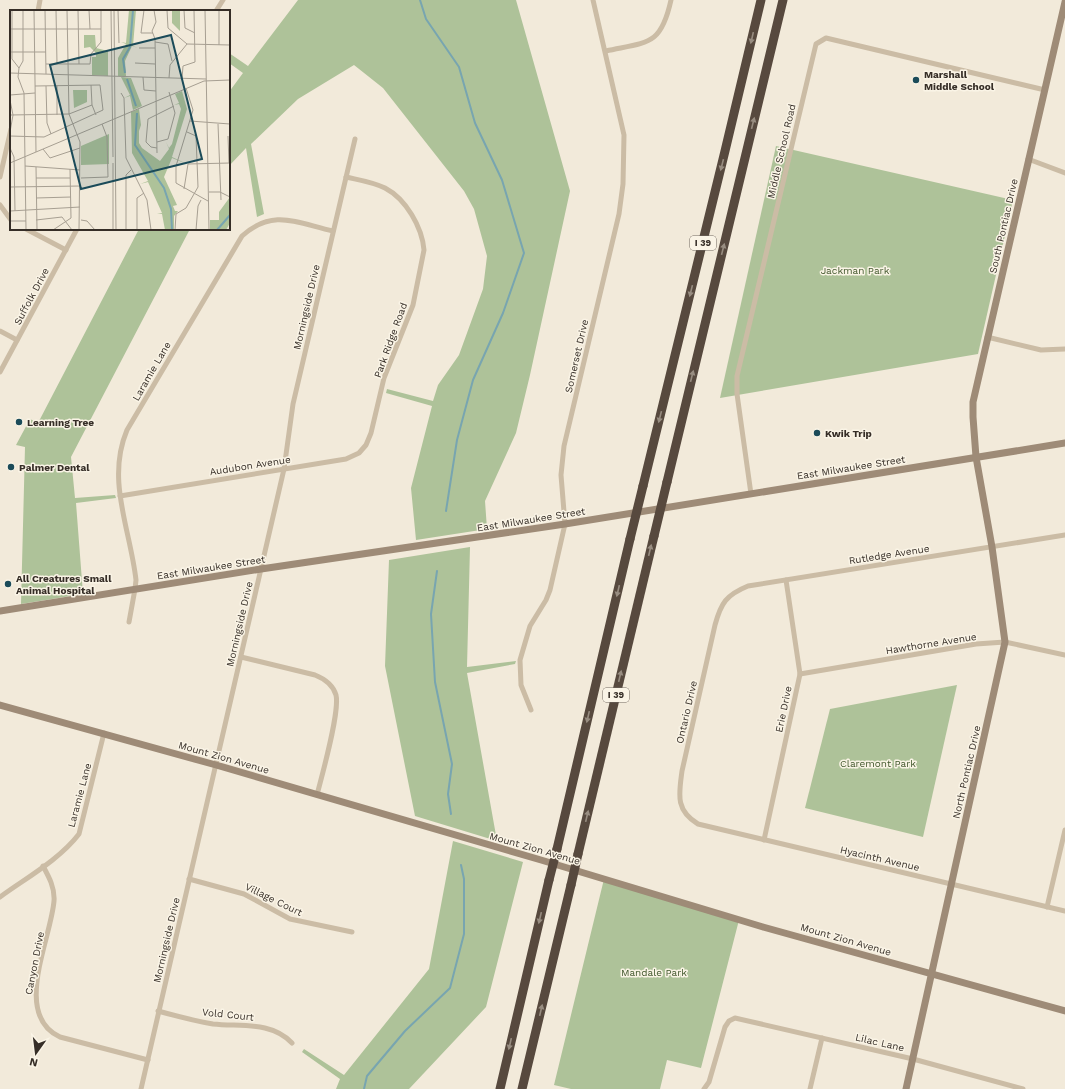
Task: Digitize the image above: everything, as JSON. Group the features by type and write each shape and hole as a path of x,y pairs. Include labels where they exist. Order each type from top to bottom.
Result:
{"highway":[{"name":"I 39","path":"500,1089 630,539 726,151 761,0"},
{"name":"I 39","path":"522,1089 783,0"}],"main road":[{"name":"South Pontiac Drive","path":"976,457 972,417 973,402 1044,90 1063,22 1065,2"},
{"name":"East Milwaukee Street","path":"0,611 261,569 565,524 1065,443"},
{"name":"North Pontiac Drive","path":"906,1089 1005,642 992,547 976,457"},
{"name":"Mount Zion Avenue","path":"0,705 216,765 542,860 740,920 1065,1011"}],"street":[{"path":"38,10 40,0"},
{"path":"217,10 223,0"},
{"name":"Somerset Drive","path":"531,710 521,685 520,660 530,626 546,600 550,590 565,524 561,475 563,456 619,214 623,184 624,135 606,51 593,0"},
{"path":"606,51 642,43 658,34 665,23 671,0"},
{"name":"Middle School Road","path":"751,494 737,394 737,376 816,44 826,38 1044,90"},
{"path":"0,177 10,133"},
{"name":"Morningside Drive","path":"141,1089 284,469 291,416 355,139"},
{"path":"1028,159 1065,173"},
{"name":"Park Ridge Road","path":"346,177 375,184 391,192 411,215 421,233 424,246 424,258 413,305 384,378 371,434"},
{"path":"0,205 10,219"},
{"name":"Laramie Lane","path":"129,622 136,589 134,566 120,496 118,464 121,444 127,430 242,236 253,226 274,219 286,220 333,231"},
{"path":"28,230 66,250"},
{"name":"Suffolk Drive","path":"0,372 76,230"},
{"path":"0,331 17,340"},
{"path":"987,338 1041,350 1065,348"},
{"name":"Audubon Avenue","path":"120,496 351,458 363,449 371,434"},
{"name":"Rutledge Avenue","path":"722,604 736,591 748,586 1065,535"},
{"name":"Erie Drive","path":"764,840 800,674 786,580"},
{"name":"Ontario Drive","path":"692,821 681,807 679,796 682,772 715,625 722,604"},
{"name":"Hawthorne Avenue","path":"800,674 976,644 1005,642 1065,655"},
{"path":"241,657 315,675 330,683 334,690 337,708 317,795"},
{"name":"Laramie Lane","path":"0,897 71,844 78,834 104,733"},
{"name":"Hyacinth Avenue","path":"692,821 698,824 764,840 1065,911"},
{"path":"1047,907 1065,830"},
{"name":"Canyon Drive","path":"43,866 51,880 54,900 35,993 37,1009 42,1023 50,1032 60,1037 148,1060"},
{"name":"Village Court","path":"189,879 244,894 290,919 352,932"},
{"name":"Vold Court","path":"158,1011 211,1024 260,1027 274,1030 284,1035 292,1043"},
{"name":"Lilac Lane","path":"704,1089 709,1082 725,1027 732,1019 744,1019 913,1059 1006,1087 1023,1089"},
{"path":"810,1089 822,1038"}],"green space":[{"path":"298,0 516,0 570,191 516,433 485,501 487,529 416,540 411,488 432,406 386,393 387,389 433,401 438,385 459,355 483,289 487,256 474,209 464,191 383,88 354,65 298,99 251,144 264,214 257,217 246,148 230,165 230,91 243,73 230,64 230,54 248,66"},
{"name":"Jackman Park","path":"776,146 1013,200 978,354 720,398"},
{"path":"138,230 189,230 71,457 75,498 115,495 116,498 76,503 83,594 21,604 25,447 16,445 30,419 38,423"},
{"path":"470,547 467,667 516,661 515,664 467,673 497,841 415,816 385,666 389,560"},
{"name":"Claremont Park","path":"957,685 923,837 805,808 830,709"},
{"path":"453,841 523,862 486,1007 409,1089 336,1089 340,1079 302,1052 304,1049 344,1075 429,969"},
{"name":"Mandale Park","path":"604,879 739,920 701,1068 667,1060 660,1089 571,1089 554,1085"}],"waterway":[{"path":"420,0 426,19 459,67 475,123 502,180 524,253 503,313 473,380 457,440 446,511"},
{"path":"437,571 431,614 435,682 452,764 448,794 451,814"},
{"path":"364,1089 367,1076 405,1031 450,988 464,934 464,879 461,865"}],"place":[{"name":"Marshall Middle School","path":"916,80"},
{"name":"Learning Tree","path":"19,422"},
{"name":"Kwik Trip","path":"817,433"},
{"name":"Palmer Dental","path":"11,467"},
{"name":"All Creatures Small Animal Hospital","path":"8,584"}]}
